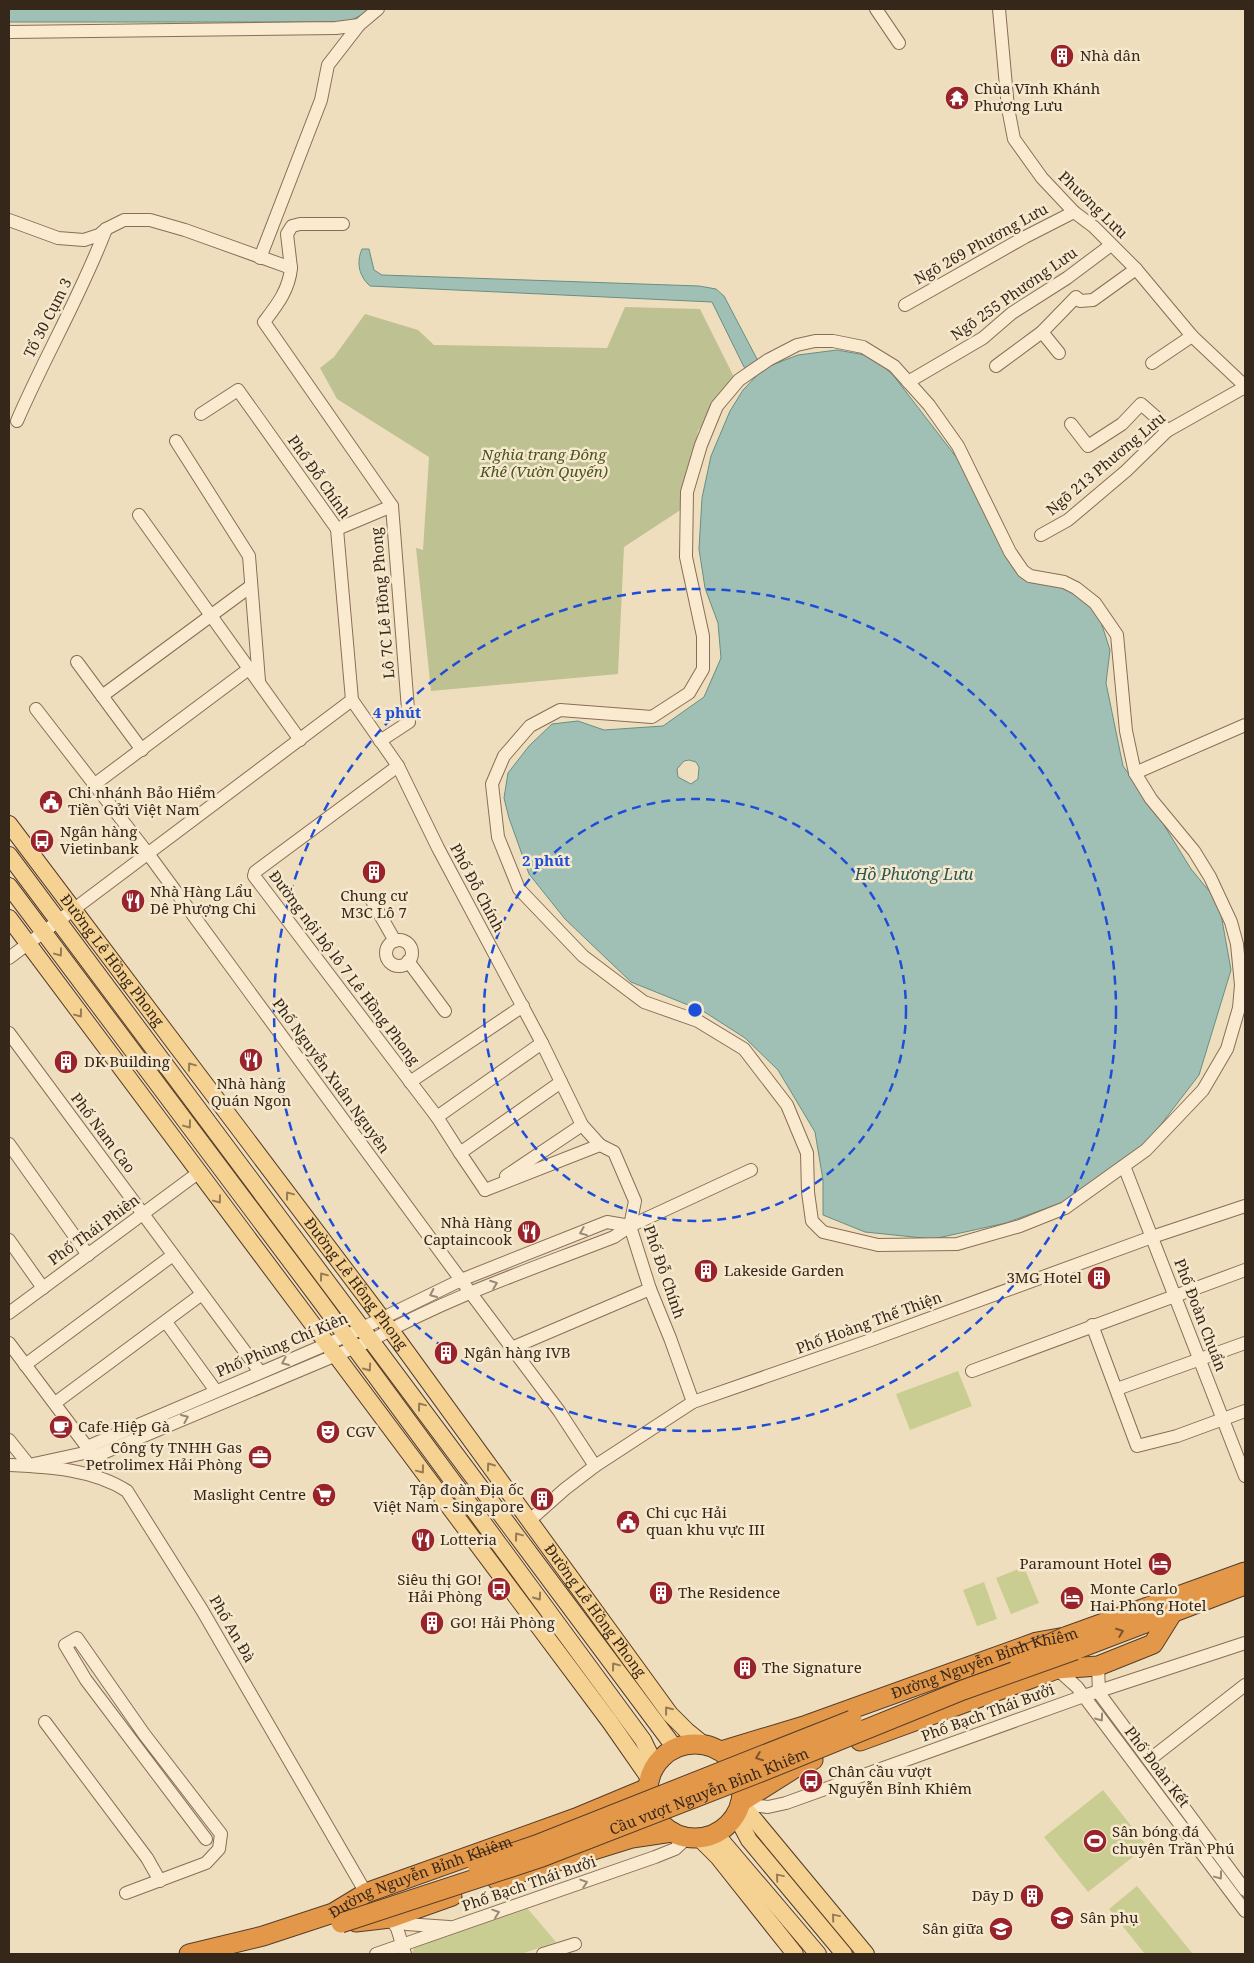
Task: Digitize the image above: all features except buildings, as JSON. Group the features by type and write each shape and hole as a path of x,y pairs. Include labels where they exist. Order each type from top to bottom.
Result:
{"highway":[{"name":"Đường Nguyễn Bỉnh Khiêm","path":"722,1751 807,1725 1037,1642 1070,1643 1245,1572"},
{"path":"1070,1643 1173,1612 1245,1585"},
{"path":"1056,1669 1098,1666 1153,1644 1173,1612"},
{"name":"Đường Nguyễn Bỉnh Khiêm","path":"740,1806 795,1768 821,1756 1056,1669 1070,1643"},
{"name":"Cầu vượt Nguyễn Bỉnh Khiêm","path":"337,1918 536,1845 958,1679 1024,1656 1070,1643"},
{"path":"807,1725 799,1736 799,1750 807,1756 821,1756"},
{"path":"688,1744 703,1744 722,1751 732,1761 740,1773 743,1787 740,1806 729,1824 694,1835 662,1824 654,1813 649,1801 651,1777 664,1755 675,1748 688,1744"},
{"name":"Đường Nguyễn Bỉnh Khiêm","path":"240,1954 337,1918 366,1893 576,1818 651,1777"},
{"path":"576,1818 592,1822 599,1829 596,1844 587,1852"},
{"name":"Đường Nguyễn Bỉnh Khiêm","path":"189,1954 337,1918 401,1918 491,1882 532,1871 632,1838 694,1835"}],"main road":[{"name":"Đường Lê Hồng Phong","path":"9,824 386,1324 670,1714 703,1744"},
{"name":"Đường Lê Hồng Phong","path":"9,855 675,1748"},
{"path":"9,886 350,1341 643,1740 651,1777"},
{"path":"9,918 651,1777"},
{"path":"547,1638 561,1628"},
{"path":"632,1725 639,1729 649,1728 653,1722 652,1715"},
{"path":"740,1806 749,1813 865,1954"},
{"path":"740,1806 741,1825 749,1840 844,1954"},
{"path":"694,1835 718,1856 795,1954"},
{"path":"694,1835 818,1954"}],"street":[{"path":"260,258 322,100 328,65 359,26 378,9"},
{"path":"876,9 899,43"},
{"name":"Phương Lưu","path":"1000,9 1008,108 1014,139 1042,178 1074,212 1094,227 1136,269 1192,336 1245,387"},
{"path":"9,32 336,28 359,26"},
{"path":"336,28 341,49"},
{"name":"Ngõ 269 Phương Lưu","path":"905,305 1048,224 1074,212"},
{"path":"9,220 58,238 84,240 99,235 106,229 124,220 150,220 291,268 287,234 279,213"},
{"path":"287,234 292,226 300,224 343,224"},
{"name":"Tổ 30 Cụm 3","path":"17,421 34,382 86,280 106,229"},
{"name":"Ngõ 255 Phương Lưu","path":"908,382 983,338 1012,313 1067,278 1111,245"},
{"name":"Lô 7C Lê Hồng Phong","path":"291,268 290,278 284,295 264,322 392,506 409,722 380,741"},
{"path":"996,366 1042,332 1076,297 1080,301 1093,300 1136,269"},
{"path":"1042,332 1059,352"},
{"path":"1152,363 1192,336"},
{"path":"824,341 850,344 874,352 894,366 929,405 958,446 1010,552 1023,571 1030,576 1064,582 1076,588 1095,604 1117,635 1126,731 1135,773 1151,799 1194,852 1210,877 1231,922 1236,944 1241,986 1234,1026 1218,1068 1203,1090 1146,1150 1066,1208 1020,1226 957,1244 878,1245 823,1232 812,1221 808,1192 807,1152 787,1106 744,1049 698,1022 644,1002 583,956 519,889 498,837 492,784 504,756 530,726 560,710 652,717 689,693 703,669 703,636 686,557 687,492 701,444 718,406 739,380 768,360 797,345 824,341"},
{"name":"Ngõ 213 Phương Lưu","path":"1040,535 1068,520 1126,471 1168,431 1245,387"},
{"name":"Phố Đỗ Chính","path":"201,414 238,390 337,529 352,700 398,766 443,858 542,1043 582,1125 600,1145 614,1152 635,1201 630,1226 650,1289 693,1402"},
{"path":"1071,424 1088,446 1122,424 1141,404 1168,431"},
{"path":"176,441 249,556 259,681"},
{"name":"Lô 7C Lê Hồng Phong","path":"337,529 392,506"},
{"path":"140,515 300,740"},
{"path":"102,696 251,586"},
{"path":"77,662 142,750"},
{"path":"95,784 250,668"},
{"path":"9,958 352,700"},
{"name":"Phố Nguyễn Xuân Nguyên","path":"36,709 149,854 461,1280 514,1347 595,1466"},
{"path":"1135,773 1245,725"},
{"name":"Đường nội bộ lô 7 Lê Hồng Phong","path":"398,766 255,872 254,876 437,1117 485,1190"},
{"path":"371,899 395,940"},
{"path":"395,940 403,941 410,946 412,954 408,961 397,965 387,957 389,946 395,940"},
{"path":"408,961 445,1011"},
{"name":"Đường nội bộ lô 7 Lê Hồng Phong","path":"410,1082 522,1006"},
{"name":"Phố Nam Cao","path":"9,1033 260,1372"},
{"path":"437,1117 542,1043"},
{"path":"460,1153 562,1082"},
{"path":"485,1190 582,1125"},
{"path":"9,1144 88,1255"},
{"path":"485,1190 600,1145"},
{"name":"Phố Đoàn Chuẩn","path":"1124,1166 1245,1476"},
{"name":"Phố Phùng Chí Kiên","path":"386,1324 614,1237 630,1226 751,1170"},
{"name":"Phố Thái Phiên","path":"9,1313 198,1173"},
{"name":"Phố Hoàng Thế Thiện","path":"530,1520 595,1466 693,1402 868,1341 1152,1237 1245,1206"},
{"name":"Phố Phùng Chí Kiên","path":"89,1452 232,1398 331,1349 367,1334 461,1280 607,1222 630,1226"},
{"path":"9,1240 43,1288"},
{"path":"25,1365 173,1255"},
{"path":"972,1371 1092,1325 1245,1270"},
{"path":"514,1347 650,1289"},
{"path":"55,1403 202,1294"},
{"path":"166,1322 221,1389 232,1398"},
{"path":"1092,1325 1137,1446 1177,1436 1245,1411"},
{"path":"9,1343 55,1403 89,1452 95,1475"},
{"path":"1117,1389 1200,1361 1245,1343"},
{"name":"Phố Phùng Chí Kiên","path":"89,1452 260,1372 331,1349"},
{"path":"9,1440 29,1466 89,1452"},
{"name":"Phố An Đà","path":"9,1465 95,1475 113,1482 127,1491 202,1610 366,1893"},
{"path":"126,1893 206,1863 219,1849 221,1834 144,1734 76,1638 65,1645 86,1680 206,1839"},
{"name":"Phố Bạch Thái Bưởi","path":"740,1806 768,1807 786,1803 1084,1696 1099,1693 1245,1643"},
{"path":"1098,1666 1099,1693"},
{"name":"Phố Đoàn Kết","path":"1056,1669 1077,1686 1245,1911"},
{"path":"1149,1760 1245,1685"},
{"name":"Phố Đoàn Kết","path":"1099,1693 1245,1890"},
{"path":"45,1722 147,1858 160,1881"},
{"name":"Phố Bạch Thái Bưởi","path":"376,1954 404,1950 455,1927 654,1857 675,1849 694,1835"},
{"path":"404,1950 397,1928 401,1918 455,1927"},
{"path":"543,1954 575,1944"}],"green space":[{"name":"Nghia trang Đông Khê (Vườn Quyến)","path":"625,307 700,309 735,379 698,431 682,509 624,547 618,674 431,691 416,548 423,550 429,457 337,399 320,368 334,357 365,314 418,330 434,345 607,348"},
{"path":"958,1371 972,1406 910,1430 896,1394"},
{"path":"1024,1567 1039,1603 1011,1614 996,1578"},
{"path":"984,1582 997,1619 977,1626 963,1590"},
{"name":"Sân bóng đá chuyên Trần Phú","path":"1103,1790 1147,1846 1088,1892 1044,1837"},
{"path":"1137,1886 1193,1954 1145,1954 1109,1909"},
{"path":"528,1909 556,1942 521,1954 412,1954 414,1948 419,1946"}],"water":[{"path":"9,9 372,9 350,21 333,22 9,22"},
{"path":"362,249 369,249 374,270 382,275 699,286 716,289 724,296 757,359 756,367 751,370 744,367 712,302 370,286 361,274 359,259"},
{"name":"Hồ Phương Lưu","path":"837,350 871,356 893,375 967,471 1021,576 1070,589 1090,604 1101,622 1110,650 1106,683 1123,766 1159,817 1191,869 1219,903 1231,970 1199,1075 1146,1144 1066,1201 1006,1223 933,1239 865,1232 823,1215 823,1180 815,1132 778,1070 745,1038 703,1011 631,982 565,919 529,874 504,798 508,773 529,746 552,724 578,721 604,730 663,726 704,697 721,658 718,623 705,588 699,549 702,498 711,456 730,411 743,390 764,368 798,355","holes":["684,761 696,762 699,767 698,779 691,784 678,777 677,769"]}],"place":[{"name":"Nhà dân","path":"1062,56"},
{"name":"Chùa Vĩnh Khánh Phương Lưu","path":"957,98"},
{"name":"Chi nhánh Bảo Hiểm Tiền Gửi Việt Nam","path":"51,802"},
{"name":"Ngân hàng Vietinbank","path":"42,841"},
{"name":"Chung cư M3C Lô 7","path":"374,872"},
{"name":"Nhà Hàng Lẩu Dê Phượng Chi","path":"133,901"},
{"name":"Nhà hàng Quán Ngon","path":"251,1060"},
{"name":"DK Building","path":"66,1062"},
{"name":"Nhà Hàng Captaincook","path":"529,1232"},
{"name":"Lakeside Garden","path":"706,1271"},
{"name":"3MG Hotel","path":"1099,1278"},
{"name":"Ngân hàng IVB","path":"446,1353"},
{"name":"Cafe Hiệp Gà","path":"61,1427"},
{"name":"CGV","path":"328,1432"},
{"name":"Công ty TNHH Gas Petrolimex Hải Phòng","path":"260,1457"},
{"name":"Maslight Centre","path":"324,1495"},
{"name":"Tập đoàn Địa ốc Việt Nam - Singapore","path":"542,1499"},
{"name":"Chi cục Hải quan khu vực III","path":"628,1522"},
{"name":"Lotteria","path":"423,1540"},
{"name":"Paramount Hotel","path":"1160,1564"},
{"name":"Siêu thị GO! Hải Phòng","path":"499,1589"},
{"name":"The Residence","path":"661,1593"},
{"name":"Monte Carlo Hai Phong Hotel","path":"1072,1598"},
{"name":"GO! Hải Phòng","path":"432,1623"},
{"name":"The Signature","path":"745,1668"},
{"name":"Chân cầu vượt Nguyễn Bỉnh Khiêm","path":"811,1781"},
{"name":"Sân bóng đá chuyên Trần Phú","path":"1095,1841"},
{"name":"Dãy D","path":"1032,1896"},
{"name":"Sân phụ","path":"1062,1918"},
{"name":"Sân giữa","path":"1001,1929"}]}
